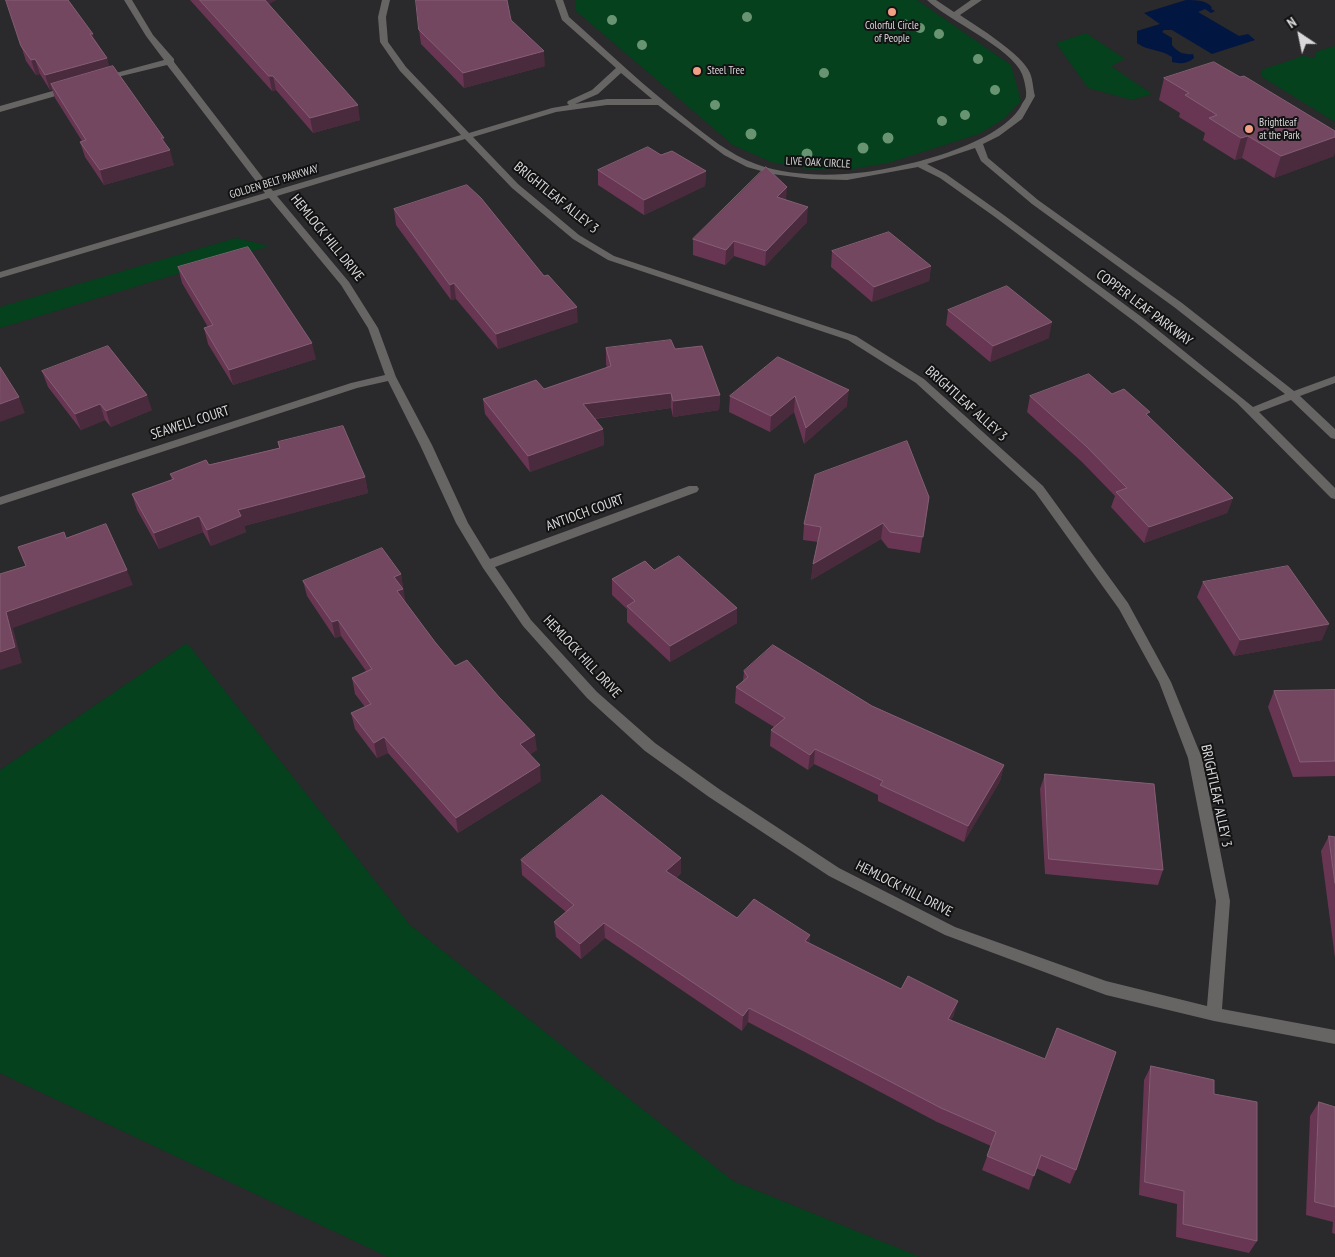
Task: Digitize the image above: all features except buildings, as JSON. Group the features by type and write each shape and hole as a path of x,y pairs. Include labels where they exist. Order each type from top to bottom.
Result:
{"street":[{"name":"HEMLOCK HILL DRIVE","path":"128,0 150,36 271,195 345,284 373,328 391,377 426,445 462,522 487,565 527,623 592,695 650,747 714,793 834,872 950,931 1106,988 1214,1014 1335,1037"},
{"name":"BRIGHTLEAF ALLEY 3","path":"386,0 382,17 384,42 403,69 515,186 576,237 610,258 852,338 920,381 1039,489 1124,606 1165,682 1195,758 1223,901 1214,1014"},
{"name":"LIVE OAK CIRCLE","path":"559,0 565,18 658,102 714,145 750,165 774,171 812,176 847,177 890,171 919,164 978,144 1012,125 1026,111 1032,91 1026,73 1011,56 931,0"},
{"path":"954,16 967,5 978,0"},
{"path":"99,81 171,62"},
{"name":"GOLDEN BELT PARKWAY","path":"555,110 595,92 621,68"},
{"path":"0,109 80,86"},
{"name":"GOLDEN BELT PARKWAY","path":"0,274 555,110 606,102 658,102"},
{"name":"COPPER LEAF PARKWAY","path":"978,144 984,160 1035,202 1178,305 1294,396 1335,435"},
{"name":"COPPER LEAF PARKWAY","path":"919,164 943,176 1108,297 1241,401 1335,496"},
{"name":"SEAWELL COURT","path":"0,501 355,385 391,377"},
{"path":"1252,411 1335,379"},
{"name":"ANTIOCH COURT","path":"487,565 693,489"}],"green space":[{"path":"576,0 917,0 1011,65 1021,101 1004,119 979,134 888,163 847,170 807,169 771,162 733,145 576,11"},
{"path":"1086,33 1125,59 1111,66 1152,94 1132,100 1088,88 1056,43"},
{"path":"1335,46 1335,122 1262,77 1261,70 1303,56 1316,58 1315,52"},
{"path":"236,238 269,246 0,328 0,307"},
{"path":"187,643 410,925 733,1181 920,1257 388,1257 0,1073 0,770"}],"water":[{"path":"1186,0 1208,3 1211,9 1215,11 1211,13 1205,9 1198,12 1239,36 1248,34 1255,40 1212,54 1172,30 1164,30 1162,32 1172,38 1172,45 1178,51 1193,54 1194,58 1181,63 1172,62 1172,57 1168,54 1137,43 1137,31 1160,24 1144,13"}],"place":[{"name":"Colorful Circle of People","path":"892,12"},
{"name":"Steel Tree","path":"697,71"},
{"name":"Brightleaf at the Park","path":"1249,129"}]}
